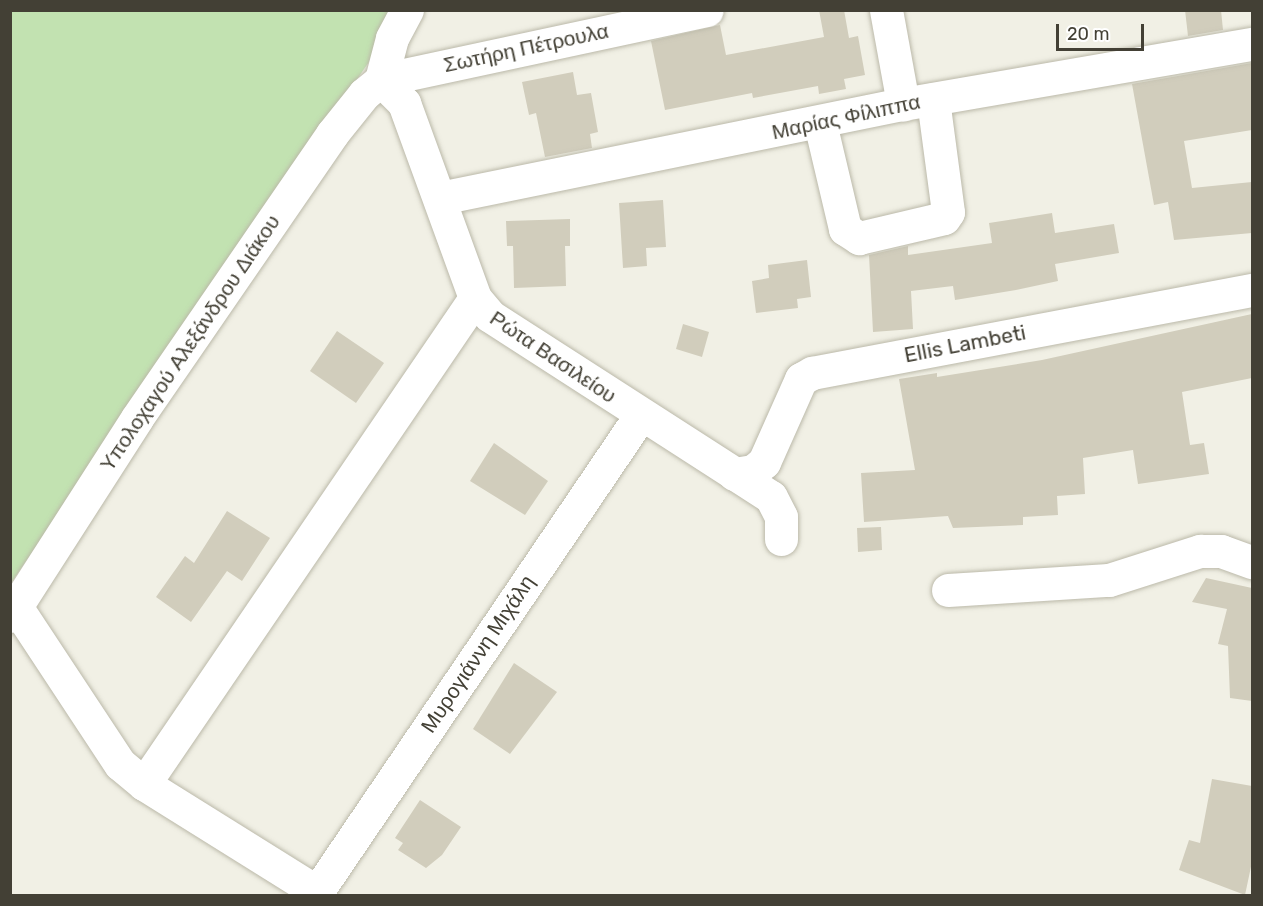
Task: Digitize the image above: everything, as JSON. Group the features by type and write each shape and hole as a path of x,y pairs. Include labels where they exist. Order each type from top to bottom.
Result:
{"street":[{"path":"381,80 392,38 407,10"},
{"name":"Σωτήρη Πέτρουλα","path":"381,80 707,10"},
{"path":"820,123 845,229 859,238 944,218 948,212 918,101 886,10"},
{"name":"Μαρίας Φίλιππα","path":"440,198 820,123 918,101 1252,44"},
{"name":"Ρώτα Βασιλείου","path":"381,80 404,103 475,298 490,316 640,416 771,497 781,517 781,539"},
{"name":"Υπολοχαγού Αλεξάνδρου Διάκου","path":"14,612 137,418 325,143 364,94 381,80"},
{"name":"Ellis Lambeti","path":"734,474 753,471 764,462 801,379 812,373 1252,290"},
{"path":"14,612 120,764 144,784 475,298"},
{"name":"Μυρογιάννη Μιχάλη","path":"144,784 317,892 640,416"},
{"path":"948,590 1109,579 1200,552 1221,551 1252,562"}],"green space":[{"path":"11,11 400,11 384,40 11,583"}],"building":[{"path":"819,10 844,10 849,38 858,36 865,75 844,79 846,89 819,94 818,86 753,98 752,93 665,110 651,41 720,25 726,55 824,37"},
{"path":"1185,10 1221,10 1223,30 1188,36"},
{"path":"1252,63 1252,130 1184,141 1192,188 1252,182 1252,233 1174,240 1168,202 1154,205 1132,84"},
{"path":"573,72 577,95 591,93 598,132 590,134 592,148 545,157 536,113 529,115 522,82"},
{"path":"663,200 666,247 646,248 647,266 623,268 619,203"},
{"path":"1052,213 1055,233 1114,224 1119,253 1055,264 1058,281 1016,290 955,300 953,286 911,291 913,329 873,332 869,255 908,246 908,255 992,243 989,223"},
{"path":"570,219 570,246 565,246 566,286 514,288 513,246 507,246 506,221"},
{"path":"807,260 811,297 797,299 798,308 756,313 752,281 769,278 768,265"},
{"path":"1252,314 1252,378 1182,392 1190,445 1204,443 1209,474 1138,484 1133,450 1083,458 1085,494 1057,496 1058,515 1023,517 1023,525 953,528 948,516 864,522 861,473 915,470 899,379 937,373 937,377 1042,360"},
{"path":"683,324 709,332 702,357 676,349"},
{"path":"337,331 384,363 356,403 310,371"},
{"path":"494,443 548,481 525,515 470,481"},
{"path":"227,511 270,538 242,581 227,571 191,622 156,597 185,556 194,563"},
{"path":"881,527 882,550 858,552 857,528"},
{"path":"1206,578 1252,588 1252,701 1230,698 1228,646 1218,644 1227,609 1192,602"},
{"path":"514,663 557,692 510,754 473,729"},
{"path":"1212,779 1252,786 1252,862 1245,895 1179,870 1189,840 1200,843"},
{"path":"420,800 461,827 442,855 426,868 398,850 403,843 395,838"}]}
